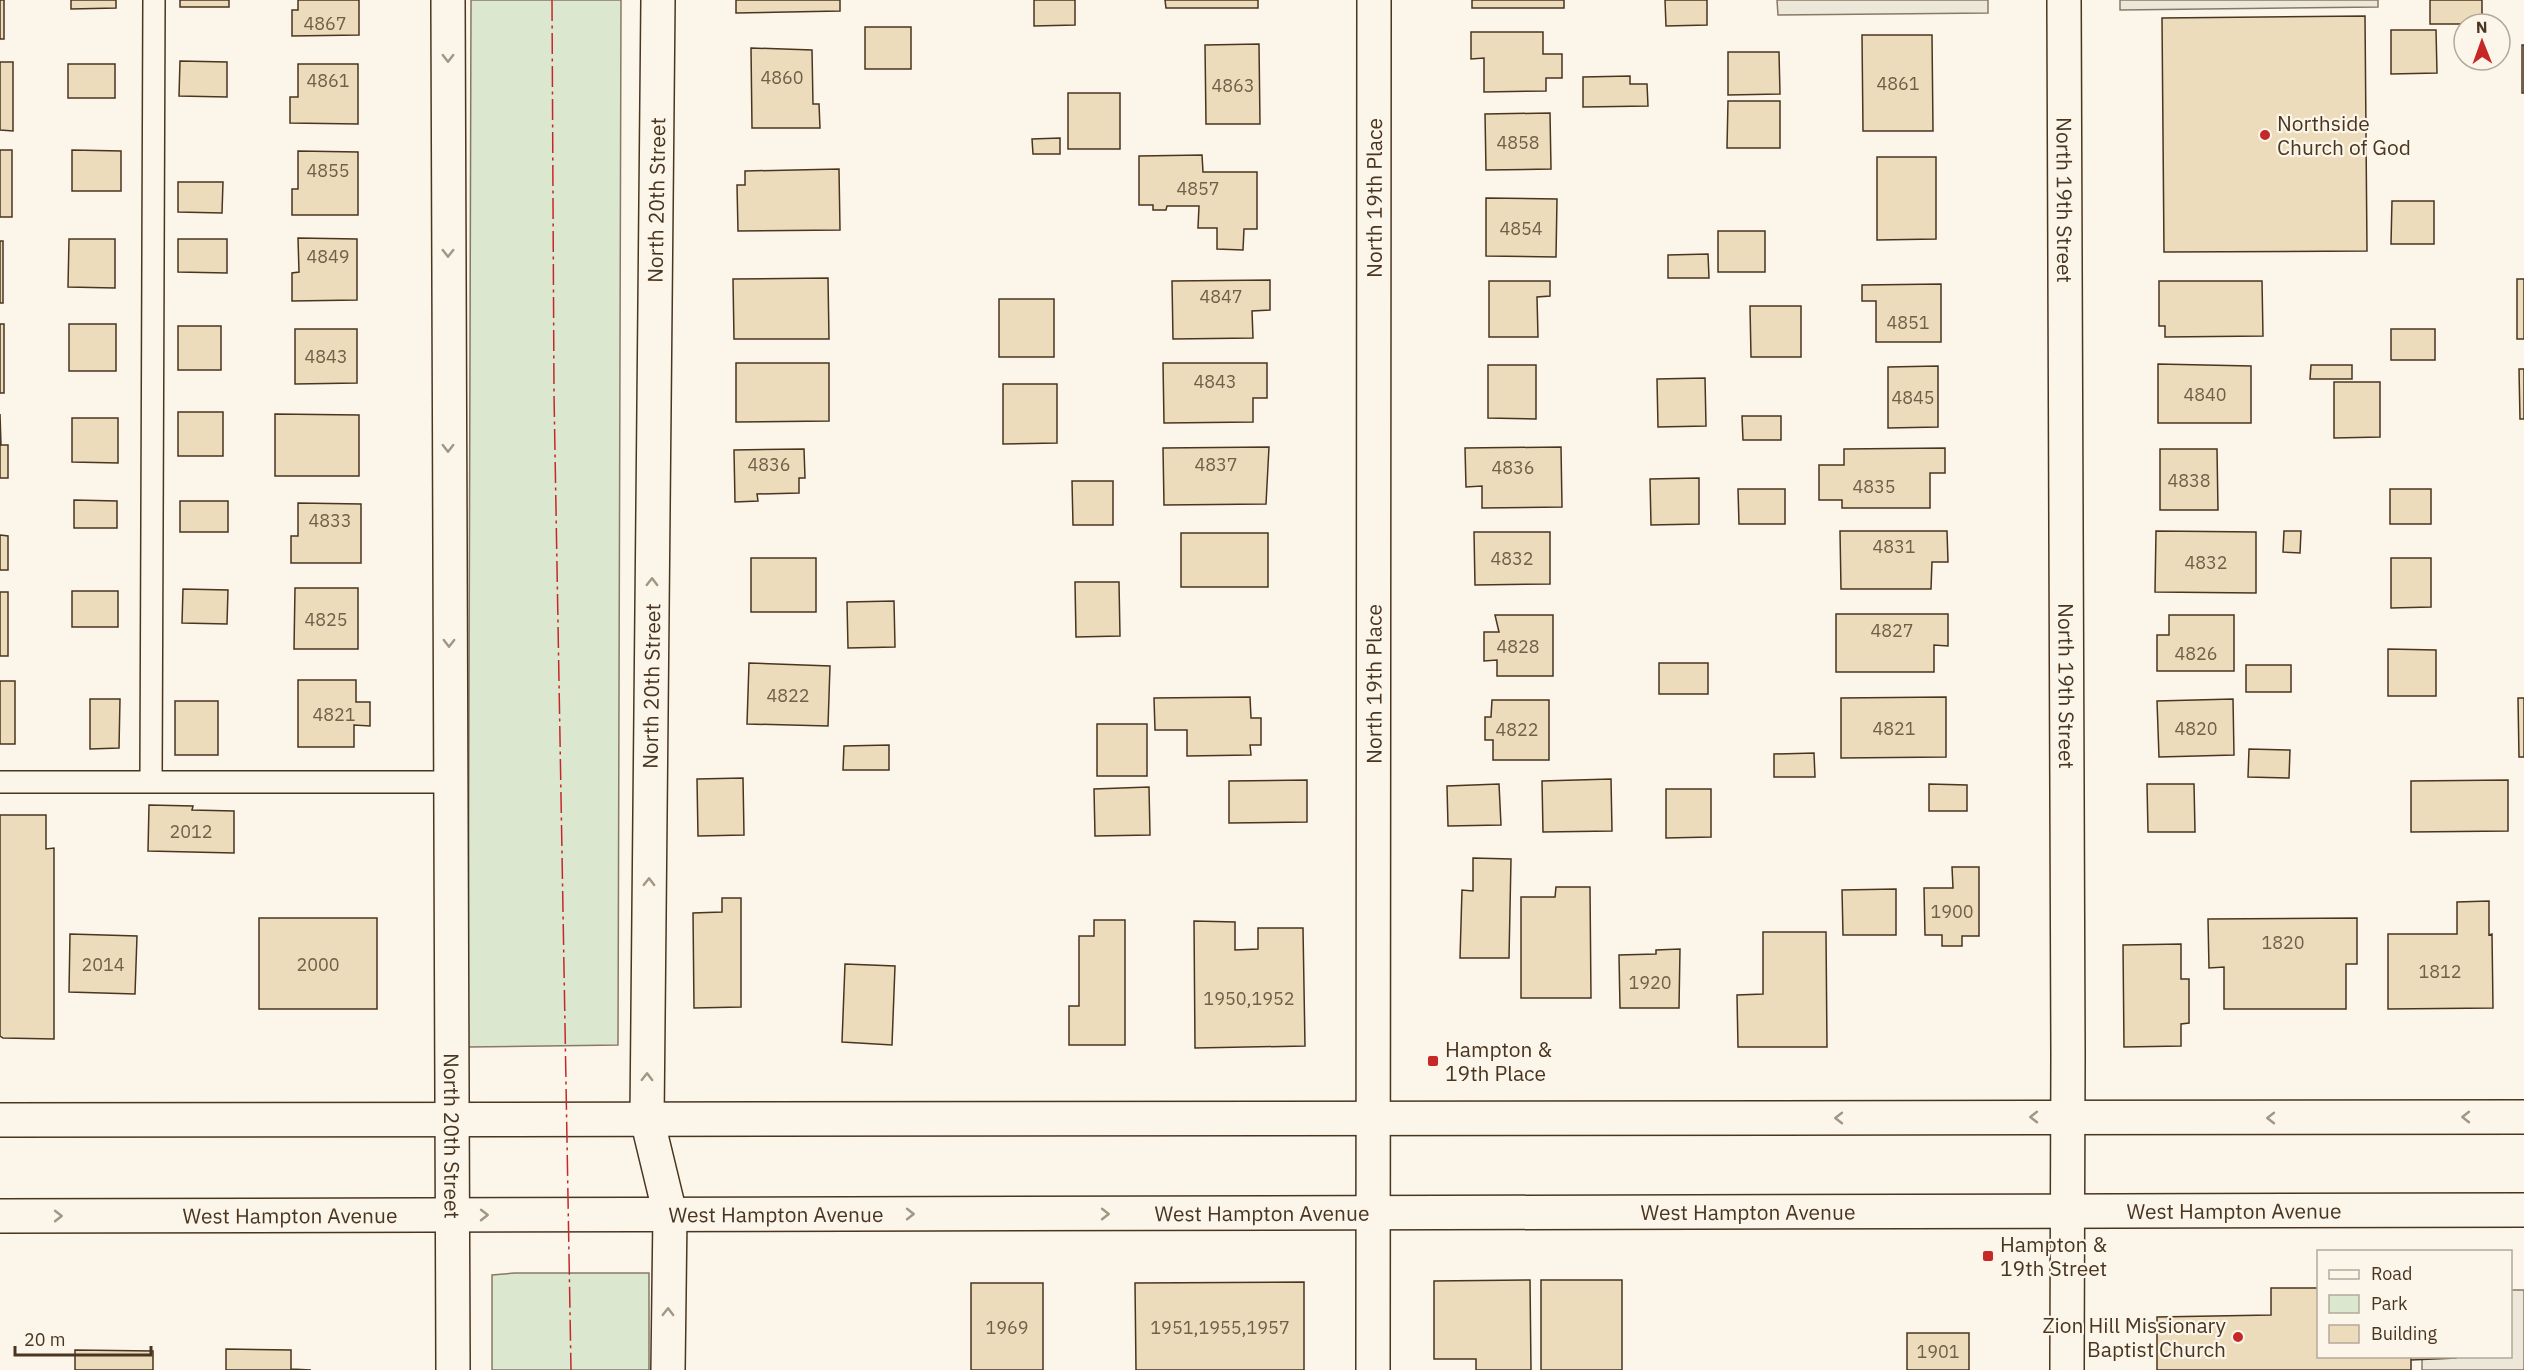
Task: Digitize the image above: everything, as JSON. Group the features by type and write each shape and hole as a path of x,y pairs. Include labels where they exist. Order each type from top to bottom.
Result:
{"street":[{"name":"North 20th Street","path":"447,0 450,1119 453,1370"},
{"name":"North 20th Street","path":"658,0 647,1119 670,1214 668,1370"},
{"name":"North 19th Place","path":"1373,1370 1374,0"},
{"name":"North 19th Street","path":"2064,0 2067,1370"},
{"path":"0,1120 2524,1117"},
{"name":"West Hampton Avenue","path":"0,1216 2524,1210"}],"lane":[{"path":"151,782 154,0"},
{"path":"0,782 449,782"}],"green space":[{"path":"471,0 621,0 618,1045 468,1047"},
{"path":"649,1273 649,1370 492,1370 492,1275"}],"shaded area":[{"path":"1777,0 1988,0 1988,13 1778,15"},
{"path":"2120,0 2378,0 2378,7 2120,10"},
{"path":"2512,1290 2524,1290 2524,1370 2422,1370 2422,1358 2512,1358"}],"building":[{"path":"0,0 4,0 4,39 0,39"},
{"path":"71,0 116,0 116,8 71,9"},
{"path":"180,0 229,0 229,7 180,7"},
{"path":"298,0 359,0 359,35 292,36 292,10 298,10"},
{"path":"736,0 840,0 840,11 736,13"},
{"path":"1034,0 1075,0 1075,25 1034,26"},
{"path":"1165,0 1258,0 1258,8 1166,8"},
{"path":"1472,0 1564,0 1564,8 1472,8"},
{"path":"1665,0 1707,0 1707,25 1666,26"},
{"path":"2430,0 2482,0 2482,12 2452,12 2452,24 2430,24"},
{"name":"Northside Church of God","path":"2365,16 2367,251 2164,252 2162,18"},
{"path":"865,27 911,27 911,69 865,69"},
{"path":"2391,30 2436,30 2437,73 2391,74"},
{"path":"1471,32 1543,32 1543,54 1562,54 1562,78 1546,78 1546,91 1484,92 1484,58 1471,59"},
{"path":"1862,35 1932,35 1933,131 1863,131"},
{"path":"1259,44 1260,124 1206,124 1205,45"},
{"path":"2522,45 2524,45 2524,93 2522,93"},
{"path":"751,48 812,50 813,104 819,104 820,128 752,128"},
{"path":"1728,52 1779,52 1780,94 1728,95"},
{"path":"180,61 227,62 227,97 179,96"},
{"path":"0,62 13,62 13,131 0,130"},
{"path":"68,64 115,64 115,98 68,98"},
{"path":"298,64 358,64 358,124 290,123 290,97 298,97"},
{"path":"1630,76 1630,84 1647,84 1648,106 1583,107 1583,77"},
{"path":"1068,93 1120,93 1120,149 1068,149"},
{"path":"1728,101 1780,101 1780,148 1727,148"},
{"path":"1550,113 1551,169 1486,170 1485,114"},
{"path":"1060,138 1060,154 1033,154 1032,139"},
{"path":"0,150 12,150 12,217 0,217"},
{"path":"72,150 121,151 121,191 72,191"},
{"path":"298,151 358,152 358,215 292,215 292,189 298,189"},
{"path":"1202,155 1203,172 1257,172 1257,229 1244,229 1243,250 1217,249 1217,228 1198,228 1199,206 1167,206 1166,210 1153,210 1153,205 1139,205 1139,156"},
{"path":"1877,157 1936,157 1936,239 1877,240"},
{"path":"839,169 840,230 738,231 737,185 745,185 745,171"},
{"path":"178,182 223,182 222,213 178,212"},
{"path":"1486,198 1557,199 1556,257 1486,256"},
{"path":"2392,201 2434,201 2434,244 2391,244"},
{"path":"1718,231 1765,231 1765,272 1718,272"},
{"path":"298,238 357,239 357,300 292,301 292,273 299,272"},
{"path":"69,239 115,239 115,288 68,287"},
{"path":"178,239 227,239 227,273 178,272"},
{"path":"0,241 3,241 3,303 0,303"},
{"path":"1708,254 1709,278 1668,278 1668,255"},
{"path":"828,278 829,339 734,339 733,279"},
{"path":"2517,279 2524,279 2524,339 2517,339"},
{"path":"1270,280 1270,310 1252,311 1253,338 1173,339 1172,281"},
{"path":"1489,281 1550,281 1550,296 1537,297 1538,337 1489,337"},
{"path":"2159,281 2262,281 2263,336 2165,337 2165,326 2159,326"},
{"path":"1941,284 1941,342 1876,342 1876,301 1862,301 1862,285"},
{"path":"999,299 1054,299 1054,357 999,357"},
{"path":"1750,306 1801,306 1801,357 1751,357"},
{"path":"0,324 4,324 4,393 0,393"},
{"path":"69,324 116,324 116,371 69,371"},
{"path":"178,326 221,326 221,370 178,370"},
{"path":"295,329 357,329 357,383 295,384"},
{"path":"2391,329 2435,329 2435,360 2391,360"},
{"path":"736,363 829,363 829,421 736,422"},
{"path":"1163,363 1267,363 1267,398 1253,398 1253,422 1164,423"},
{"path":"2158,364 2251,366 2251,423 2158,423"},
{"path":"1488,365 1536,365 1536,419 1488,418"},
{"path":"2311,365 2352,365 2352,379 2310,379"},
{"path":"1938,366 1938,427 1888,428 1888,367"},
{"path":"2519,369 2524,369 2524,419 2520,419"},
{"path":"1705,378 1706,426 1658,427 1657,379"},
{"path":"2334,382 2380,382 2380,437 2334,438"},
{"path":"1003,384 1057,384 1057,443 1003,444"},
{"path":"178,412 223,412 223,456 178,456"},
{"path":"0,414 1,445 8,445 8,478 0,478"},
{"path":"275,414 359,415 359,476 275,476"},
{"path":"1742,416 1781,416 1781,440 1743,440"},
{"path":"72,418 118,418 118,463 72,462"},
{"path":"1269,447 1266,504 1164,505 1163,448"},
{"path":"1561,447 1562,507 1482,508 1482,486 1466,487 1465,448"},
{"path":"1945,448 1945,473 1930,473 1930,508 1842,508 1842,500 1819,500 1819,465 1844,465 1844,449"},
{"path":"804,449 805,478 799,478 799,493 757,494 758,501 735,502 734,450"},
{"path":"2160,449 2217,449 2218,510 2160,510"},
{"path":"1699,478 1699,524 1651,525 1650,479"},
{"path":"1072,481 1113,481 1113,525 1073,525"},
{"path":"1738,489 1785,489 1785,524 1739,524"},
{"path":"2390,489 2431,489 2431,524 2390,524"},
{"path":"74,500 117,501 117,528 74,528"},
{"path":"180,501 228,501 228,532 180,532"},
{"path":"298,503 361,504 361,563 291,563 291,536 298,536"},
{"path":"1840,531 1947,531 1948,562 1932,562 1931,589 1841,589"},
{"path":"2156,531 2256,532 2256,593 2155,592"},
{"path":"2284,531 2301,531 2300,553 2283,552"},
{"path":"1474,532 1550,532 1550,584 1475,585"},
{"path":"1181,533 1268,533 1268,587 1181,587"},
{"path":"0,535 8,536 8,570 0,570"},
{"path":"751,558 816,558 816,612 751,612"},
{"path":"2391,558 2431,558 2431,607 2391,608"},
{"path":"1075,582 1119,582 1120,636 1076,637"},
{"path":"295,588 358,588 358,649 294,649"},
{"path":"183,589 228,590 227,624 182,623"},
{"path":"72,591 118,591 118,627 72,627"},
{"path":"0,592 8,592 8,656 0,656"},
{"path":"894,601 895,647 848,648 847,602"},
{"path":"1836,614 1948,614 1948,646 1934,645 1934,672 1836,672"},
{"path":"1495,615 1553,615 1553,676 1497,676 1497,660 1484,661 1484,632 1499,632"},
{"path":"2169,615 2234,615 2234,671 2157,671 2157,635 2169,635"},
{"path":"2388,649 2436,650 2436,696 2388,696"},
{"path":"749,663 830,666 828,726 747,724"},
{"path":"1659,663 1708,663 1708,694 1659,694"},
{"path":"2246,665 2291,665 2291,692 2246,692"},
{"path":"298,680 356,680 356,702 370,702 370,726 354,725 354,747 298,747"},
{"path":"0,681 15,681 15,744 0,744"},
{"path":"1250,697 1251,718 1261,718 1261,745 1250,745 1251,755 1187,756 1187,730 1155,730 1154,698"},
{"path":"1946,697 1946,757 1841,758 1841,698"},
{"path":"2518,698 2524,698 2524,757 2519,757"},
{"path":"90,699 120,699 119,748 90,749"},
{"path":"2233,699 2234,755 2159,757 2157,701"},
{"path":"1492,700 1549,700 1549,760 1493,760 1493,740 1485,740 1485,717 1491,717"},
{"path":"175,701 218,701 218,755 175,755"},
{"path":"1097,724 1147,724 1147,776 1097,776"},
{"path":"889,745 889,770 843,770 844,746"},
{"path":"2249,749 2290,750 2289,778 2248,777"},
{"path":"1814,753 1815,777 1774,777 1774,754"},
{"path":"743,778 744,835 698,836 697,779"},
{"path":"1611,779 1612,831 1543,832 1542,781"},
{"path":"1307,780 1307,822 1229,823 1229,781"},
{"path":"2508,780 2508,831 2411,832 2411,781"},
{"path":"1499,784 1501,825 1448,826 1447,786"},
{"path":"1929,784 1967,785 1967,811 1929,811"},
{"path":"2147,784 2194,784 2195,832 2148,832"},
{"path":"1149,787 1150,835 1095,836 1094,789"},
{"path":"1666,789 1711,789 1711,837 1666,838"},
{"path":"149,805 193,806 192,810 234,811 234,853 148,851"},
{"path":"0,815 46,815 46,849 54,848 54,1039 3,1038 0,1036"},
{"path":"1473,858 1511,859 1509,958 1460,958 1462,890 1473,891"},
{"path":"1952,867 1979,867 1979,936 1962,936 1962,946 1942,946 1942,935 1925,935 1924,888 1953,888"},
{"path":"1556,887 1590,887 1591,998 1521,998 1521,897 1555,897"},
{"path":"1896,889 1896,935 1843,935 1842,890"},
{"path":"722,898 741,898 741,1007 694,1008 693,913 722,912"},
{"path":"2489,901 2493,1008 2388,1009 2388,934 2457,934 2457,902"},
{"path":"259,918 377,918 377,1009 259,1009"},
{"path":"2357,918 2357,964 2346,964 2346,1009 2224,1009 2224,967 2209,968 2208,919"},
{"path":"1094,920 1125,920 1125,1045 1069,1045 1069,1006 1079,1006 1079,936 1094,936"},
{"path":"1194,921 1235,922 1235,950 1258,949 1258,928 1303,928 1305,1046 1195,1048"},
{"path":"1763,932 1826,932 1827,1047 1738,1047 1737,995 1763,994"},
{"path":"70,934 137,936 135,994 69,992"},
{"path":"2181,944 2181,979 2189,979 2189,1023 2181,1024 2181,1046 2124,1047 2123,945"},
{"path":"1680,949 1679,1008 1620,1008 1619,955 1656,954 1656,950"},
{"path":"845,964 895,966 892,1045 842,1042"},
{"path":"1530,1280 1531,1370 1476,1370 1476,1359 1434,1359 1434,1281"},
{"path":"1541,1280 1622,1280 1622,1370 1541,1370"},
{"path":"1304,1282 1304,1370 1136,1370 1135,1283"},
{"path":"971,1283 1043,1283 1043,1370 971,1370"},
{"name":"Zion Hill Missionary Baptist Church","path":"2271,1288 2317,1288 2317,1358 2411,1358 2411,1370 2157,1370 2157,1317 2271,1315"},
{"path":"1907,1333 1969,1333 1969,1370 1907,1370"},
{"path":"226,1349 291,1350 291,1369 311,1370 226,1370"},
{"path":"75,1350 153,1351 153,1370 75,1370"},
{"path":"2411,1358 2456,1358 2411,1360"}],"power":[{"path":"552,0 554,394 571,1370"}],"place":[{"name":"Northside Church of God","path":"2265,135"},
{"name":"Hampton & 19th Place","path":"1433,1061"},
{"name":"Hampton & 19th Street","path":"1988,1256"},
{"name":"Zion Hill Missionary Baptist Church","path":"2238,1337"}]}
